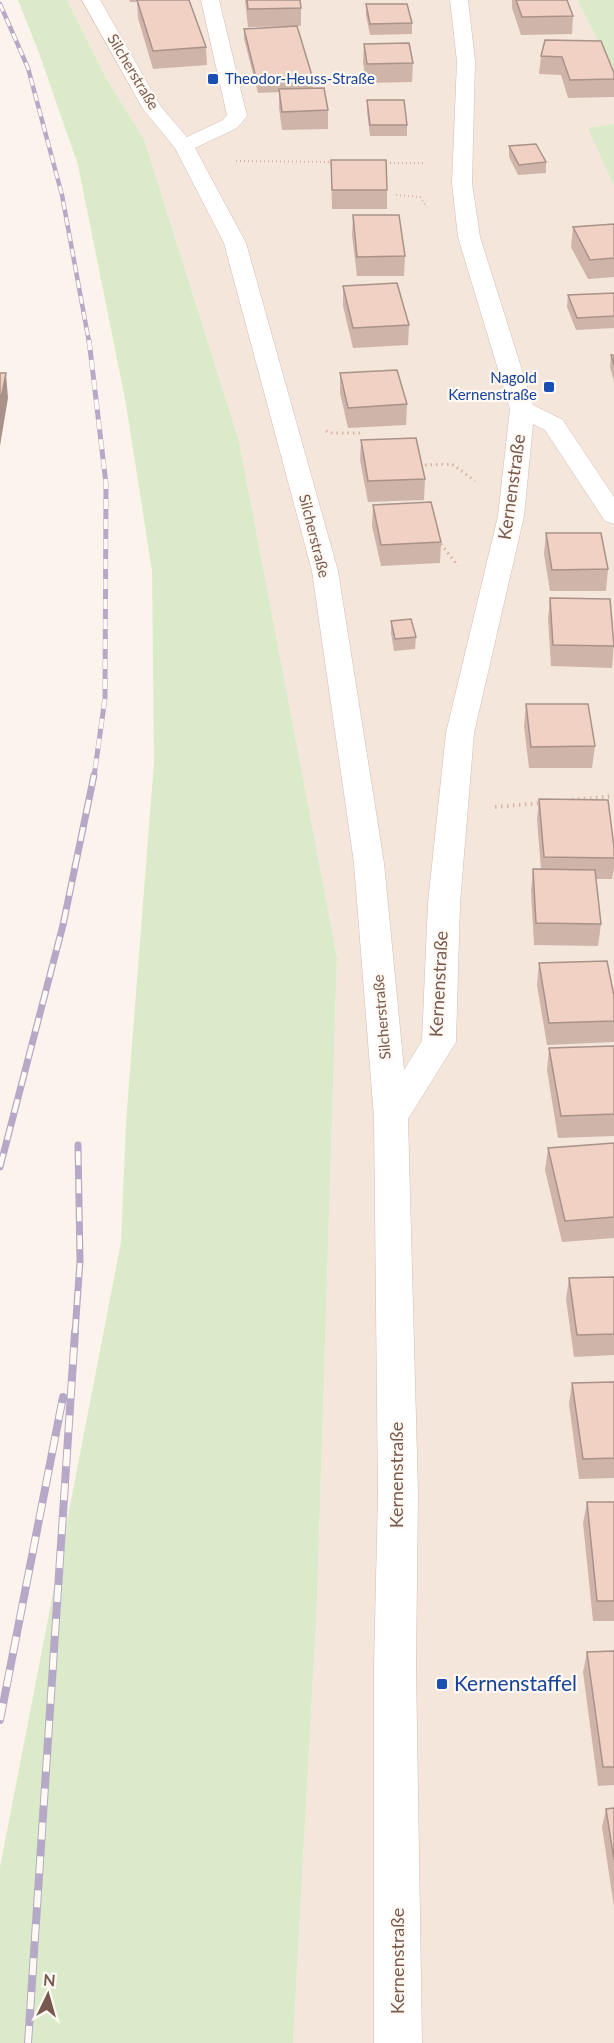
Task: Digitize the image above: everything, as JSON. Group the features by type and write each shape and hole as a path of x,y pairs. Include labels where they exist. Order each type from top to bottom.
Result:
{"street":[{"name":"Silcherstraße","path":"91,0 153,109 184,146 236,243 325,571 369,863 391,1118"},
{"path":"184,146 230,124 237,116 210,0"},
{"name":"Kernenstraße","path":"398,2043 395,1665 398,1494 391,1118 439,1042 444,903 460,733 512,504 522,409 469,237 462,183 465,61 459,0"},
{"path":"522,409 554,425 614,516"}],"path":[{"path":"199,174 212,160 344,162"},
{"path":"379,163 463,164"},
{"path":"425,465 452,464 492,495 512,504"},
{"path":"568,800 614,796"},
{"path":"452,811 545,802"}],"shaded area":[{"path":"67,0 577,0 614,71 614,124 589,128 614,186 614,2043 293,2043 317,1603 337,957 239,441 144,139 107,80"}],"green space":[{"path":"18,0 67,0 107,80 144,139 239,441 337,957 317,1603 293,2043 0,2043 0,1867 121,1242 126,1122 154,762 152,571 126,404 78,165"},
{"path":"577,0 614,0 614,71"},
{"path":"614,124 614,186 588,128"}],"building":[{"path":"137,0 189,0 206,47 153,51"},
{"path":"247,0 300,0 301,8 248,9"},
{"path":"516,0 567,0 573,16 522,17"},
{"path":"366,4 407,4 412,23 370,24"},
{"path":"297,26 313,79 257,82 244,29"},
{"path":"545,40 601,41 614,73 614,79 570,80 562,57 541,56"},
{"path":"409,43 413,63 367,64 364,44"},
{"path":"324,88 328,110 282,112 279,89"},
{"path":"367,100 404,100 407,125 370,125"},
{"path":"536,144 546,162 519,165 509,146"},
{"path":"331,160 386,160 387,190 332,190"},
{"path":"353,215 399,215 405,256 357,257"},
{"path":"614,224 614,258 590,260 573,227"},
{"path":"397,283 409,325 353,328 343,286"},
{"path":"614,293 614,316 577,318 568,295"},
{"path":"397,370 407,404 348,408 340,373"},
{"path":"0,373 6,373 0,403"},
{"path":"416,438 425,479 368,481 361,440"},
{"path":"431,502 441,542 381,545 373,505"},
{"path":"546,533 601,533 608,569 552,570"},
{"path":"550,598 610,599 614,646 553,645"},
{"path":"411,619 416,637 395,639 391,621"},
{"path":"526,704 588,704 595,746 531,747"},
{"path":"539,799 608,800 614,858 544,857"},
{"path":"533,869 595,870 601,924 536,923"},
{"path":"607,961 614,996 614,1021 549,1023 539,963"},
{"path":"614,1046 614,1114 561,1116 549,1048"},
{"path":"614,1143 614,1217 565,1221 548,1148"},
{"path":"614,1277 614,1334 577,1335 569,1278"},
{"path":"614,1382 614,1458 583,1459 572,1383"},
{"path":"587,1502 614,1502 614,1601 597,1601"},
{"path":"614,1651 614,1767 603,1767 587,1652"},
{"path":"614,1808 614,1860 606,1809"}],"railway":[{"path":"0,4 28,68 62,195 89,342"},
{"path":"89,340 106,484 105,698 94,777"},
{"path":"0,1167 63,925 94,775"},
{"path":"75,1333 80,1261 78,1145"},
{"path":"28,2043 75,1332"},
{"path":"0,1720 63,1397"}],"place":[{"name":"Theodor-Heuss-Straße","path":"213,79"},
{"name":"Nagold Kernenstraße","path":"549,387"},
{"name":"Kernenstaffel","path":"442,1684"}]}
